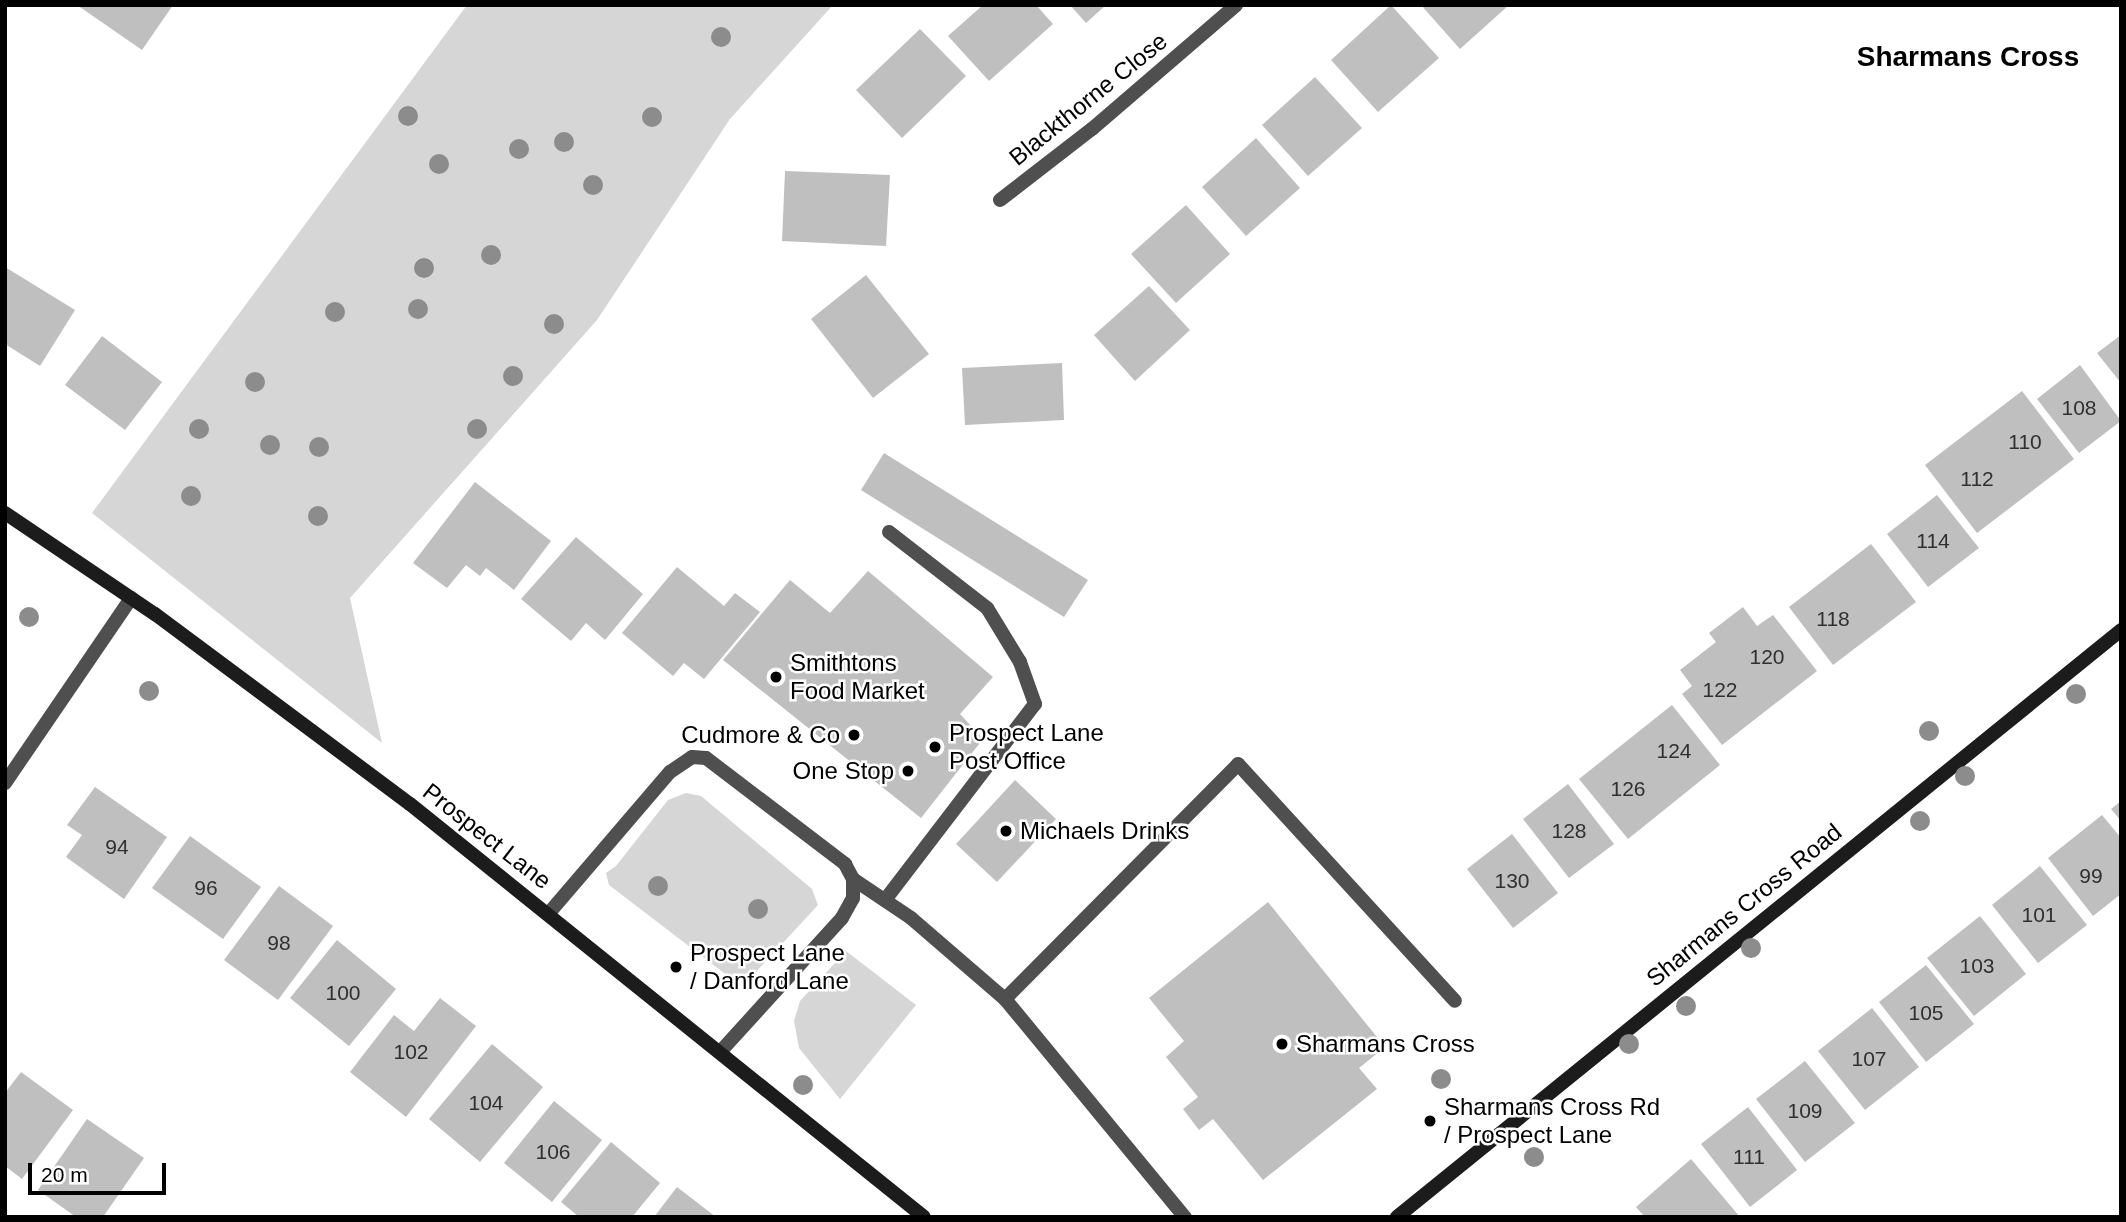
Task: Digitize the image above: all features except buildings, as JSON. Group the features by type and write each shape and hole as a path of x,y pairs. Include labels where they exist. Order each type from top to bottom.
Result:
{"street":[{"name":"Blackthorne Close","path":"1000,200 1092,129 1236,5"},
{"name":"Prospect Lane","path":"5,513 131,598 285,709 549,913 924,1217"},
{"path":"885,900 1035,704 1020,662 987,608 890,532"},
{"path":"5,783 131,598"},
{"name":"Sharmans Cross Road","path":"1397,1217 2121,630"},
{"path":"549,913 670,772 692,757 706,758 845,864 853,879 853,898 842,918 720,1051"},
{"path":"1005,999 1238,764 1455,1001"},
{"path":"853,879 911,918 1005,999 1185,1217"}],"shaded area":[{"path":"467,5 833,5 730,119 597,320 350,598 382,743 92,513"},
{"path":"686,793 701,796 812,889 818,905 755,973 739,979 724,973 609,885 606,873 616,866 668,800"},
{"path":"846,951 916,1005 840,1099 799,1048 794,1021 800,1001"}],"place":[{"name":"Smithtons Food Market","path":"776,677"},
{"name":"Cudmore & Co","path":"854,735"},
{"name":"Prospect Lane Post Office","path":"935,747"},
{"name":"One Stop","path":"908,771"},
{"name":"Michaels Drinks","path":"1006,831"},
{"name":"Prospect Lane / Danford Lane","path":"676,967"},
{"name":"Sharmans Cross","path":"1282,1044"},
{"name":"Sharmans Cross Rd / Prospect Lane","path":"1430,1121"}],"district":[{"name":"Sharmans Cross","path":"1968,57"}]}
